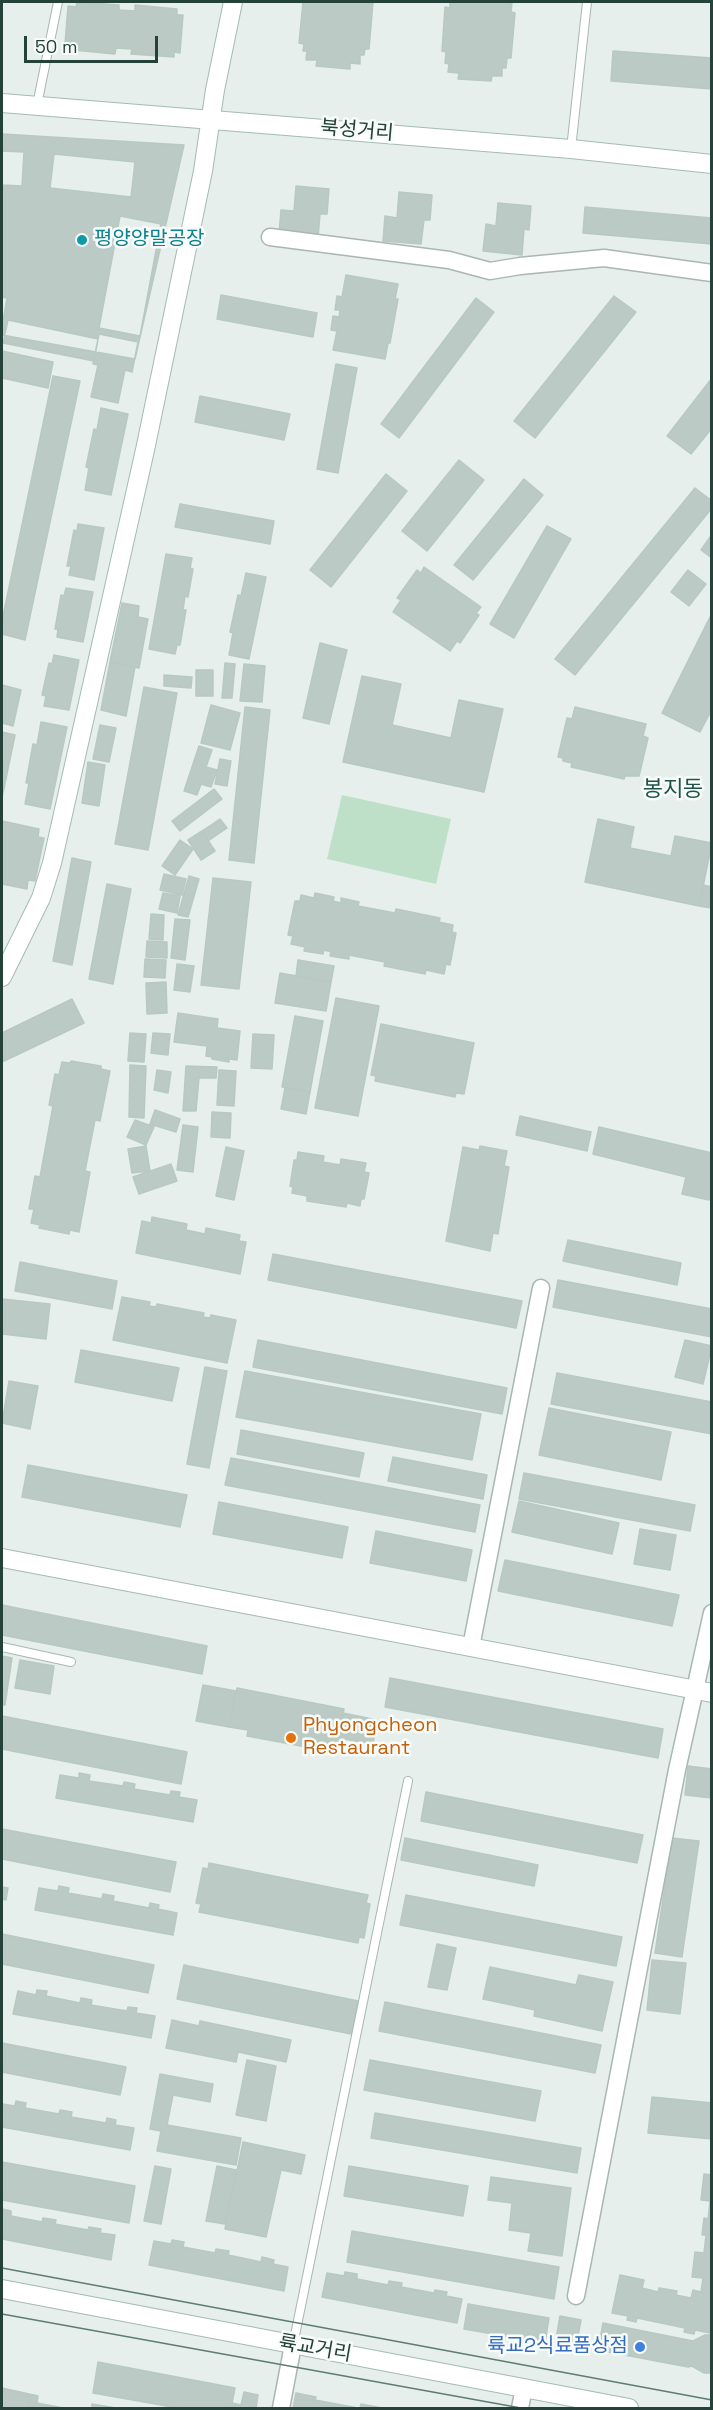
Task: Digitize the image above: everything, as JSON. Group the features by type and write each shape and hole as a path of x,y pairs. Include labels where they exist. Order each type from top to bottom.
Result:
{"street":[{"path":"2,977 41,898 52,862 145,450 203,171 214,90 233,2"},
{"name":"북성거리","path":"2,103 571,149 711,164"},
{"path":"270,237 449,260 490,271 604,258 711,273"},
{"path":"471,1647 541,1287"},
{"path":"2,1558 704,1691"},
{"path":"576,2296 677,1770 704,1691 711,1613"},
{"name":"륙교거리","path":"2,2289 629,2409"},
{"path":"281,2409 293,2345"},
{"path":"520,2409 524,2388"}],"lane":[{"path":"37,106 58,2"},
{"path":"571,149 587,2"},
{"path":"2,1647 71,1662"},
{"path":"293,2345 408,1781"}],"green space":[{"path":"342,795 451,819 436,884 327,859"}],"building":[{"path":"77,2 119,5 119,10 135,11 135,5 177,9 177,15 183,15 180,53 174,52 174,57 131,54 132,49 116,48 115,54 73,50 73,44 65,44 68,6 76,7"},
{"path":"303,2 373,2 369,49 365,49 364,55 360,55 360,64 350,63 350,69 316,66 317,60 306,60 307,51 303,51 304,44 299,43"},
{"path":"450,2 512,2 511,12 515,13 511,58 507,58 506,68 502,68 502,76 492,76 491,81 458,79 459,73 448,72 449,64 445,63 446,52 442,51 445,7 450,8"},
{"path":"613,51 712,58 712,89 611,81"},
{"name":"평양양말공장","path":"2,134 184,145 135,359 2,335"},
{"path":"2,151 24,152 22,186 2,185"},
{"path":"54,154 135,162 131,197 50,188"},
{"path":"296,186 329,189 327,214 320,214 318,238 279,234 281,210 294,211"},
{"path":"399,192 432,195 430,220 424,220 421,244 383,241 385,216 397,218"},
{"path":"498,203 531,206 529,230 524,229 522,255 483,251 486,224 496,226"},
{"path":"585,207 712,218 712,244 583,233"},
{"path":"120,216 161,224 140,336 99,328"},
{"path":"346,275 398,284 395,299 398,299 385,359 333,350 337,331 331,330 333,316 339,317 340,310 335,310 337,296 342,297"},
{"path":"221,295 317,313 313,337 217,319"},
{"path":"614,296 636,312 535,438 514,421"},
{"path":"2,297 7,298 2,327"},
{"path":"476,298 494,312 399,438 381,424"},
{"path":"8,320 98,339 94,361 3,343"},
{"path":"99,334 138,342 132,372 125,370 118,403 91,397 98,365 93,364"},
{"path":"2,351 53,362 48,388 2,378"},
{"path":"336,364 357,368 338,473 317,469"},
{"path":"53,376 80,381 25,640 2,634 2,621"},
{"path":"712,378 712,428 691,454 667,436"},
{"path":"200,396 290,414 284,440 195,422"},
{"path":"101,408 128,414 111,495 85,490 89,468 86,467"},
{"path":"459,460 484,480 427,551 402,531"},
{"path":"386,474 407,491 331,587 310,570"},
{"path":"524,479 543,495 473,580 454,565"},
{"path":"695,488 712,501 712,508 575,675 555,659"},
{"path":"180,504 274,521 270,544 175,527"},
{"path":"78,524 104,528 94,580 69,575 71,566 67,566 74,530 77,531"},
{"path":"547,526 571,539 514,638 490,624"},
{"path":"710,537 712,539 712,558 701,550"},
{"path":"166,554 192,558 190,568 193,569 188,597 185,596 183,610 186,610 180,645 177,645 175,654 149,649"},
{"path":"424,567 481,607 476,613 479,615 460,643 457,641 450,651 393,612 401,600 397,598 417,570 421,573"},
{"path":"688,570 706,584 689,606 671,592"},
{"path":"246,573 266,577 249,659 229,655 233,633 230,632 238,595 241,596"},
{"path":"66,588 93,592 83,642 57,637 58,629 55,629 61,595 64,596"},
{"path":"122,603 139,606 138,617 148,619 139,668 110,662"},
{"path":"710,617 712,618 712,709 700,732 662,713"},
{"path":"320,643 347,650 329,724 303,718"},
{"path":"54,655 79,660 69,710 44,706 46,696 42,695 49,663 52,664"},
{"path":"110,662 135,667 126,716 101,710"},
{"path":"225,663 235,664 232,698 222,698"},
{"path":"244,664 265,666 262,702 240,701"},
{"path":"196,670 213,670 213,696 196,696"},
{"path":"164,675 192,677 191,688 164,686"},
{"path":"362,676 401,684 392,725 451,738 459,700 503,709 484,792 343,762"},
{"path":"2,685 21,690 13,726 2,723"},
{"path":"144,687 177,693 148,850 115,844"},
{"path":"211,705 240,713 230,750 201,743"},
{"path":"245,707 270,710 254,863 229,860"},
{"path":"575,707 646,724 643,736 648,738 639,776 625,776 624,779 571,767 572,763 558,757 567,718 572,719"},
{"path":"41,722 67,727 50,809 25,804 33,744 37,745"},
{"path":"100,725 116,728 109,762 93,759"},
{"path":"2,732 15,735 2,798"},
{"path":"199,746 212,750 206,767 217,770 211,787 201,784 197,795 184,791"},
{"path":"220,759 231,761 227,786 215,784"},
{"path":"88,762 105,765 99,806 82,803"},
{"path":"214,789 222,799 180,831 172,821"},
{"path":"220,819 227,828 208,841 202,831"},
{"path":"598,819 634,827 630,848 671,856 675,836 712,843 699,906 585,882"},
{"path":"2,821 39,829 38,837 44,838 35,881 28,880 27,889 2,884"},
{"path":"202,831 215,851 201,860 188,840"},
{"path":"180,840 193,849 175,875 162,866"},
{"path":"72,858 91,862 72,965 53,961"},
{"path":"164,874 186,879 182,895 160,890"},
{"path":"189,876 199,879 188,917 178,915"},
{"path":"213,878 251,882 239,989 201,985"},
{"path":"107,884 131,889 113,984 89,979"},
{"path":"703,885 712,887 712,908 699,906"},
{"path":"163,893 180,896 177,913 159,909"},
{"path":"315,893 334,897 333,901 341,903 341,898 359,902 358,906 395,913 396,909 440,918 439,922 453,925 452,932 456,933 450,965 446,964 444,974 426,970 425,974 384,966 385,962 349,955 349,959 330,956 331,952 324,950 323,954 304,951 305,947 291,944 293,936 288,935 295,901 300,901 301,895 314,898"},
{"path":"151,914 164,915 163,940 149,939"},
{"path":"175,919 190,920 185,960 171,958"},
{"path":"147,941 167,942 167,958 146,957"},
{"path":"145,959 166,960 165,978 144,977"},
{"path":"298,960 334,966 331,982 296,976"},
{"path":"177,964 194,966 190,992 174,990"},
{"path":"280,973 331,982 326,1011 275,1003"},
{"path":"166,982 167,1013 147,1014 146,983"},
{"path":"336,998 379,1006 358,1116 315,1108"},
{"path":"72,999 84,1023 2,1062 2,1033"},
{"path":"178,1013 218,1019 217,1028 240,1031 237,1060 229,1059 229,1062 212,1059 206,1056 207,1046 174,1042"},
{"path":"295,1016 323,1021 310,1092 282,1087"},
{"path":"381,1024 474,1043 464,1094 456,1093 455,1097 375,1081 376,1076 371,1075"},
{"path":"130,1033 146,1034 144,1062 128,1061"},
{"path":"153,1033 170,1034 168,1055 151,1053"},
{"path":"253,1034 274,1035 272,1069 251,1068"},
{"path":"71,1061 101,1066 101,1069 110,1071 100,1121 95,1120 85,1171 90,1172 79,1232 70,1230 69,1234 39,1228 40,1225 31,1223 34,1209 29,1209 35,1176 40,1177 53,1106 49,1105 55,1074 59,1075 62,1062 70,1063"},
{"path":"130,1065 146,1066 144,1118 129,1117"},
{"path":"186,1066 217,1067 216,1078 199,1078 196,1111 183,1111"},
{"path":"157,1070 171,1072 168,1093 154,1090"},
{"path":"219,1070 236,1071 234,1106 217,1105"},
{"path":"285,1088 310,1092 306,1114 281,1109"},
{"path":"155,1110 180,1119 176,1132 150,1124"},
{"path":"212,1112 231,1113 230,1138 211,1137"},
{"path":"520,1116 591,1132 587,1151 516,1135"},
{"path":"135,1120 154,1127 146,1145 127,1137"},
{"path":"183,1125 198,1127 193,1172 177,1170"},
{"path":"599,1127 712,1153 712,1187 709,1200 682,1194 686,1177 593,1154"},
{"path":"146,1146 150,1171 132,1173 128,1149"},
{"path":"480,1146 507,1151 504,1166 509,1167 498,1234 493,1233 490,1251 446,1241 463,1147 479,1150"},
{"path":"226,1147 244,1151 234,1200 216,1196"},
{"path":"298,1152 324,1156 323,1162 340,1165 341,1159 366,1163 364,1172 369,1173 364,1199 361,1199 360,1206 347,1203 346,1207 307,1201 307,1196 292,1193 293,1187 290,1186 294,1160 297,1160"},
{"path":"171,1164 177,1181 139,1194 133,1177"},
{"path":"152,1217 187,1224 186,1230 205,1234 206,1228 240,1235 239,1241 246,1242 240,1274 136,1253 142,1221 151,1223"},
{"path":"568,1240 681,1263 677,1285 563,1261"},
{"path":"273,1254 522,1301 516,1328 268,1280"},
{"path":"20,1262 117,1281 112,1309 15,1291"},
{"path":"558,1280 712,1309 712,1337 553,1307"},
{"path":"122,1297 150,1302 149,1306 156,1307 157,1304 204,1313 203,1317 210,1318 211,1315 236,1320 227,1363 113,1340"},
{"path":"2,1299 50,1304 46,1339 2,1334"},
{"path":"258,1340 507,1388 502,1414 253,1367"},
{"path":"685,1340 712,1346 703,1384 675,1377"},
{"path":"81,1350 179,1368 172,1401 75,1382"},
{"path":"205,1367 227,1371 209,1468 187,1464"},
{"path":"245,1371 481,1414 472,1460 236,1417"},
{"path":"557,1373 712,1402 712,1434 551,1404"},
{"path":"9,1381 38,1386 30,1429 2,1423"},
{"path":"549,1408 671,1432 661,1480 539,1455"},
{"path":"241,1430 364,1453 359,1477 237,1454"},
{"path":"393,1457 487,1475 483,1499 388,1481"},
{"path":"231,1458 480,1505 475,1532 225,1485"},
{"path":"28,1465 187,1495 180,1527 22,1497"},
{"path":"524,1473 695,1505 690,1531 519,1499"},
{"path":"519,1501 619,1523 612,1554 512,1532"},
{"path":"219,1502 348,1527 342,1558 213,1534"},
{"path":"640,1529 676,1535 670,1570 634,1564"},
{"path":"376,1531 472,1550 466,1581 370,1563"},
{"path":"505,1560 679,1595 672,1626 498,1591"},
{"path":"2,1605 207,1646 202,1674 2,1635"},
{"path":"2,1656 12,1658 5,1705 2,1705"},
{"path":"20,1660 54,1666 50,1694 15,1688"},
{"path":"390,1678 663,1729 658,1758 385,1707"},
{"path":"203,1685 236,1691 229,1727 196,1721"},
{"path":"237,1688 344,1709 337,1748 319,1744 317,1749 247,1736 248,1730 229,1727"},
{"path":"343,1713 377,1720 373,1744 338,1738"},
{"path":"2,1716 187,1752 181,1784 2,1749"},
{"path":"688,1766 712,1769 712,1798 685,1795"},
{"path":"79,1773 90,1775 89,1781 123,1786 124,1782 135,1784 134,1789 170,1795 171,1791 180,1792 179,1797 197,1800 193,1822 56,1798 60,1775 79,1778"},
{"path":"426,1792 643,1835 637,1863 421,1821"},
{"path":"2,1829 176,1862 170,1892 2,1859"},
{"path":"405,1838 538,1865 534,1886 401,1860"},
{"path":"672,1838 699,1841 682,1957 655,1953"},
{"path":"209,1863 368,1895 366,1903 370,1904 364,1938 359,1937 358,1943 199,1912 201,1904 196,1903 203,1868 208,1869"},
{"path":"59,1886 69,1888 68,1893 102,1899 103,1894 114,1896 113,1901 149,1908 150,1903 159,1905 158,1909 177,1913 173,1935 35,1910 39,1888 58,1891"},
{"path":"2,1887 8,1888 6,1900 2,1899"},
{"path":"406,1895 622,1937 616,1966 400,1925"},
{"path":"2,1934 154,1965 148,1993 2,1964"},
{"path":"437,1944 456,1948 447,1990 428,1987"},
{"path":"652,1960 686,1963 680,2014 647,2010"},
{"path":"184,1965 358,2001 351,2034 177,1999"},
{"path":"490,1967 576,1985 579,1975 613,1982 602,2031 534,2016 535,2010 483,1999"},
{"path":"37,1990 47,1991 46,1996 80,2003 81,1998 92,2000 91,2005 127,2011 128,2007 137,2008 136,2013 155,2016 151,2038 13,2014 18,1991 36,1995"},
{"path":"385,2002 601,2045 595,2073 379,2031"},
{"path":"172,2020 199,2026 200,2021 291,2040 286,2062 238,2052 236,2062 166,2048"},
{"path":"2,2043 126,2067 120,2095 2,2072"},
{"path":"247,2060 276,2066 266,2121 236,2115"},
{"path":"370,2060 541,2091 535,2121 364,2090"},
{"path":"160,2074 213,2084 210,2102 173,2095 167,2125 241,2138 236,2165 157,2151 161,2131 150,2129"},
{"path":"652,2097 712,2103 712,2139 648,2133"},
{"path":"16,2101 26,2103 25,2108 59,2114 60,2110 72,2112 71,2117 106,2123 107,2118 116,2120 115,2125 134,2128 130,2150 2,2127 2,2104 15,2106"},
{"path":"375,2113 581,2148 577,2173 371,2138"},
{"path":"243,2142 305,2155 301,2174 281,2170 266,2237 225,2229"},
{"path":"2,2162 135,2186 129,2223 2,2200"},
{"path":"155,2166 171,2169 161,2224 144,2221"},
{"path":"217,2166 236,2170 225,2224 206,2221"},
{"path":"349,2166 468,2186 463,2216 344,2196"},
{"path":"704,2174 712,2175 710,2333 695,2330 694,2334 684,2332 685,2328 637,2318 636,2322 627,2320 628,2316 612,2313 620,2275 644,2280 642,2288 658,2292 659,2288 677,2291 676,2295 691,2298 693,2290 701,2292 703,2278 692,2277 695,2252 704,2253 706,2235 702,2235 704,2218 708,2219 710,2201 701,2200"},
{"path":"491,2177 571,2188 562,2256 528,2251 531,2233 509,2230 512,2203 488,2200"},
{"path":"2,2209 11,2211 11,2216 42,2222 43,2218 56,2220 55,2224 88,2230 89,2227 101,2229 100,2233 115,2235 111,2260 2,2239"},
{"path":"352,2231 559,2267 554,2299 347,2262"},
{"path":"172,2240 184,2242 183,2247 215,2253 216,2249 229,2251 228,2255 261,2262 262,2257 274,2260 273,2264 288,2267 284,2291 149,2265 154,2241 171,2244"},
{"path":"345,2272 357,2274 357,2279 388,2285 389,2281 402,2283 401,2287 434,2293 435,2290 447,2292 446,2296 462,2299 457,2323 322,2297 327,2273 344,2276"},
{"path":"468,2304 549,2318 545,2343 464,2329"},
{"path":"560,2316 581,2320 577,2342 556,2339"},
{"path":"603,2323 693,2341 705,2335 712,2335 712,2373 704,2373 692,2366 598,2350"},
{"path":"98,2362 235,2388 232,2403 241,2405 244,2392 258,2395 256,2408 178,2408 93,2393"},
{"path":"2,2388 38,2396 37,2403 29,2402 28,2408 2,2408"},
{"path":"296,2393 316,2397 315,2400 358,2408 293,2408"},
{"path":"29,2402 37,2403 63,2408 28,2408"},
{"path":"92,2404 116,2408 92,2408"},
{"path":"361,2404 382,2408 360,2408"}],"tram line":[{"path":"2,2268 712,2400"},
{"path":"2,2314 521,2408"}],"place":[{"name":"평양양말공장","path":"82,240"},
{"name":"Phyongcheon Restaurant","path":"291,1738"},
{"name":"륙교2식료품상점","path":"640,2347"}],"district":[{"name":"봉지동","path":"673,790"}]}
